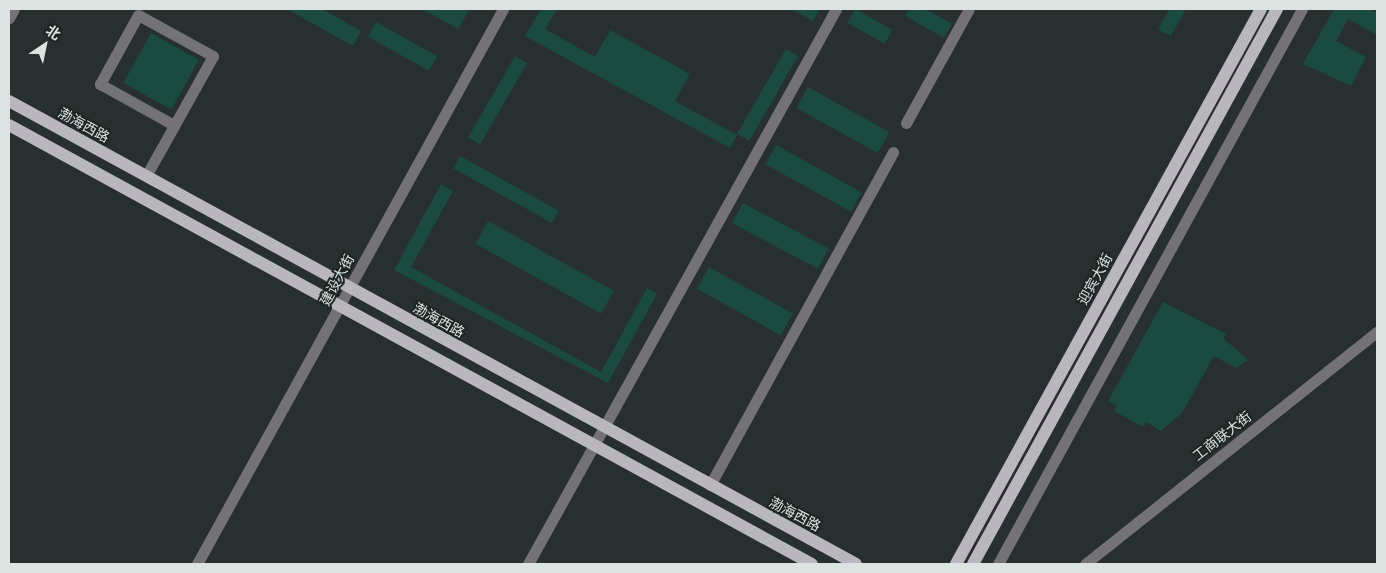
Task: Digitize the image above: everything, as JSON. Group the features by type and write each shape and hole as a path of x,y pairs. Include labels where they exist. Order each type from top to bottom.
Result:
{"main road":[{"name":"迎宾大街","path":"956,564 1261,9"},
{"path":"972,564 1277,9"},
{"name":"渤海西路","path":"9,101 856,564"},
{"path":"9,126 812,564"}],"street":[{"path":"9,18 14,9"},
{"name":"建设大街","path":"197,564 502,9"},
{"path":"528,564 592,444 836,9"},
{"path":"906,123 969,9"},
{"path":"998,564 1302,9"},
{"path":"146,176 174,126 213,56 138,14 100,84 174,126"},
{"path":"710,485 893,152"},
{"name":"工商联大街","path":"1085,564 1377,332"}],"building":[{"path":"287,9 322,9 361,31 353,46"},
{"path":"422,9 470,9 458,29"},
{"path":"541,9 557,9 545,29 595,57 610,30 690,74 675,101 737,135 730,148 525,36"},
{"path":"791,9 820,9 813,21"},
{"path":"855,9 893,30 885,44 847,23"},
{"path":"909,9 925,9 952,24 944,38 905,16"},
{"path":"1169,9 1186,9 1171,36 1158,30"},
{"path":"1334,9 1369,9 1377,13 1377,35 1348,19 1336,41 1366,57 1351,86 1303,64"},
{"path":"376,22 437,56 429,71 368,37"},
{"path":"151,33 199,60 171,110 123,83"},
{"path":"786,49 798,56 749,141 737,134"},
{"path":"515,56 527,63 480,144 468,137"},
{"path":"808,87 889,132 878,153 796,108"},
{"path":"776,145 862,193 851,212 765,164"},
{"path":"460,156 559,211 552,223 453,168"},
{"path":"441,184 453,191 411,267 601,372 647,288 657,294 608,383 394,270"},
{"path":"743,203 829,249 818,269 732,223"},
{"path":"488,221 614,291 601,314 475,244"},
{"path":"709,267 793,314 781,335 697,289"},
{"path":"1163,302 1226,334 1223,338 1248,360 1236,368 1214,356 1182,413 1161,431 1146,422 1143,427 1114,411 1117,406 1108,401"}]}
